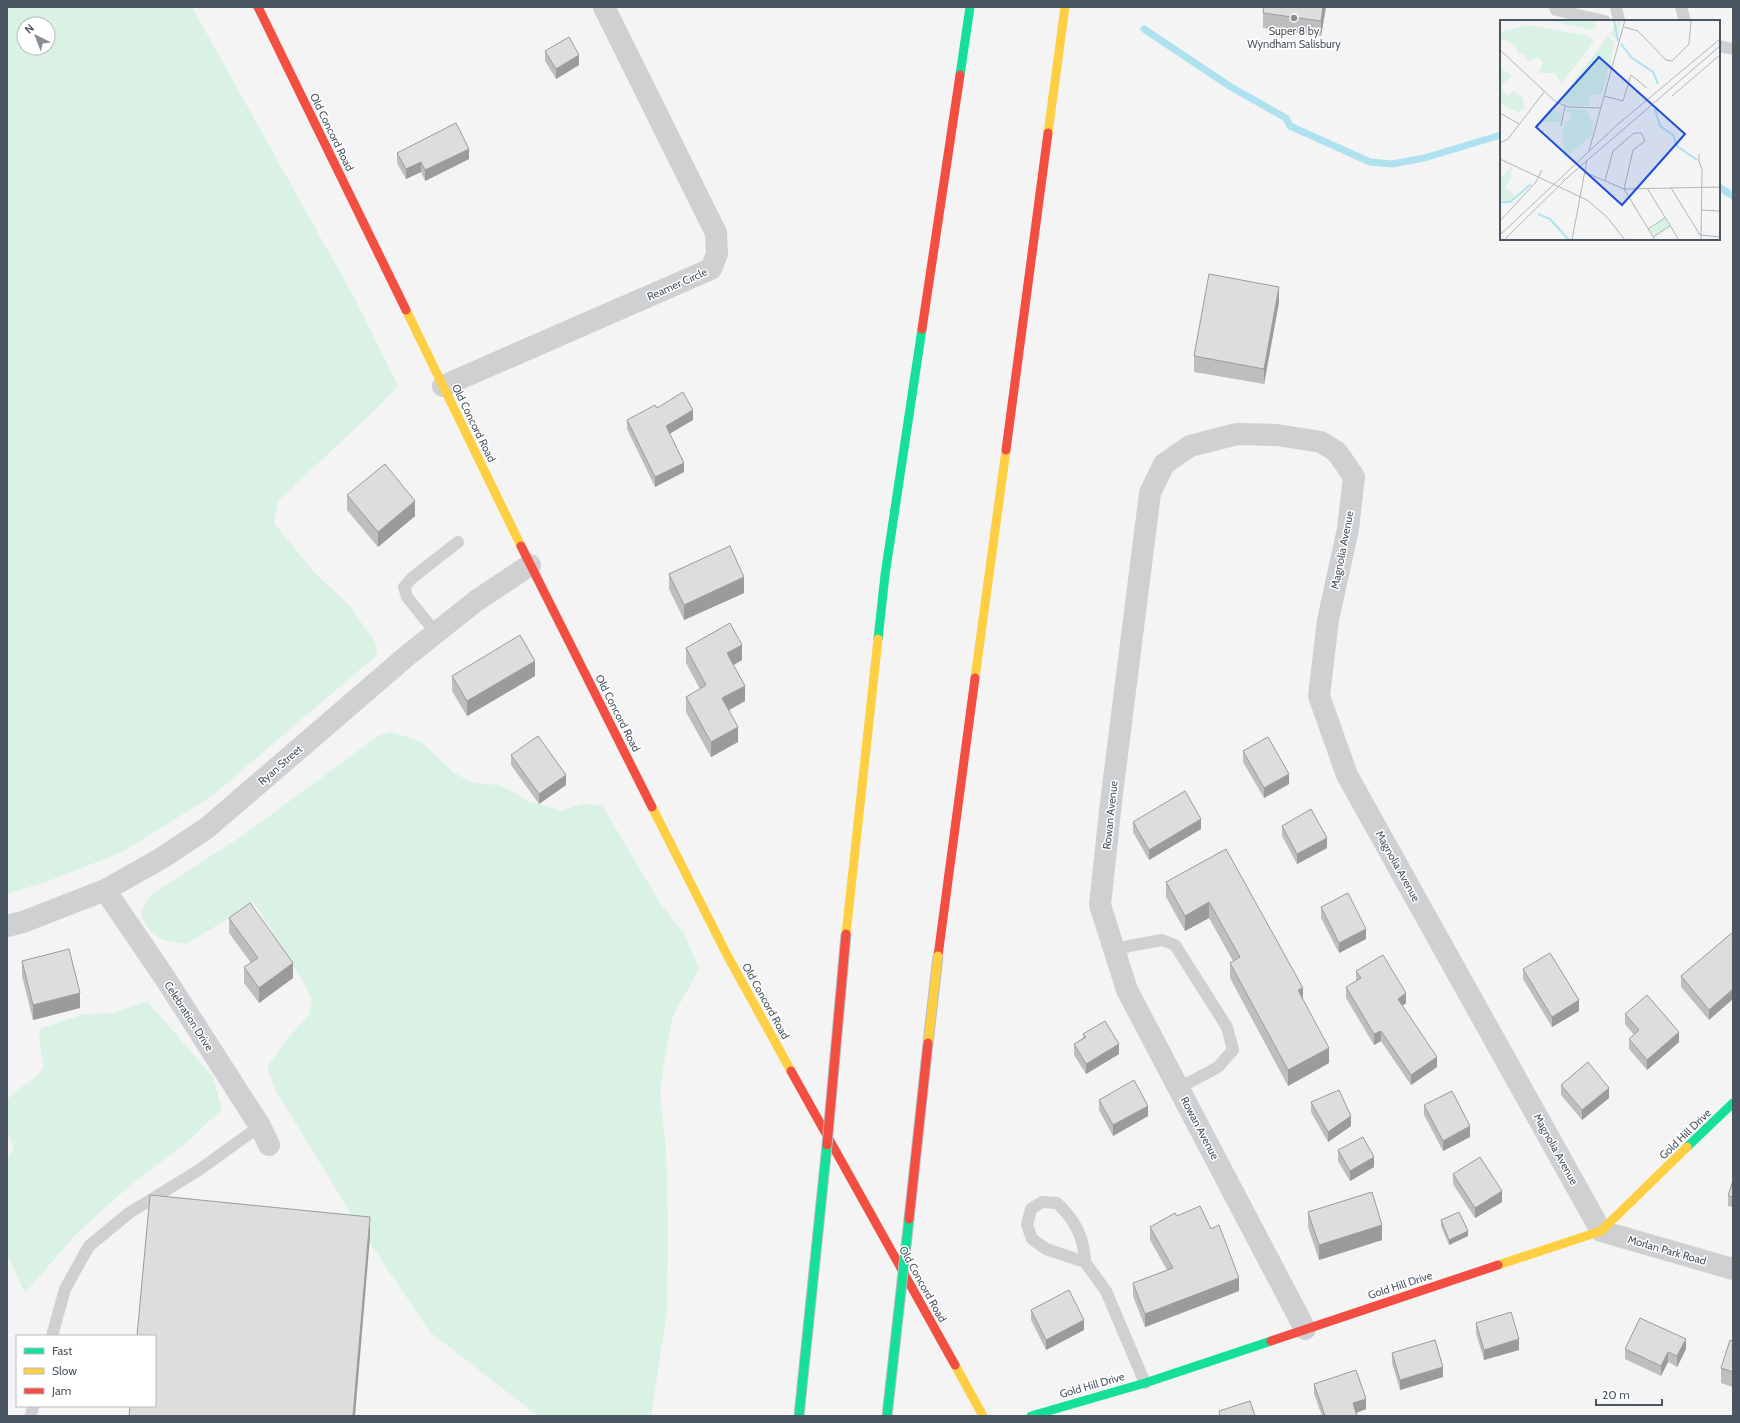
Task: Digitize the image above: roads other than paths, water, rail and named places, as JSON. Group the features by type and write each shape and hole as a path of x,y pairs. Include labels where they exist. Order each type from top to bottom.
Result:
{"main road":[{"name":"Old Concord Road","path":"258,7 530,565 726,953 983,1416"},
{"path":"799,1416 821,1206 846,934 885,575 970,7"},
{"path":"887,1416 938,956 1065,7"},
{"name":"Gold Hill Drive","path":"1031,1416 1145,1383 1601,1231 1733,1103"}],"street":[{"name":"Reamer Circle","path":"443,386 711,269 717,254 716,233 604,7"},
{"name":"Rowan Avenue","path":"1305,1329 1127,990 1100,905 1111,802 1150,493 1164,464 1190,446 1237,434 1277,435 1321,442 1337,452 1350,471"},
{"name":"Magnolia Avenue","path":"1350,471 1354,478 1348,529 1328,620 1319,696 1347,775 1601,1231"},
{"name":"Ryan Street","path":"7,926 23,922 105,890 162,858 207,828 408,655 476,601 530,565"},
{"name":"Celebration Drive","path":"105,890 165,978 265,1135"},
{"name":"Morlan Park Road","path":"1601,1231 1733,1269"}],"lane":[{"path":"1555,7 1556,10 1601,20"},
{"path":"1616,7 1619,20"},
{"path":"1681,7 1685,20"},
{"path":"1720,46 1733,50"},
{"path":"436,633 407,597 404,587 412,578 458,542"},
{"path":"1115,951 1129,946 1162,940 1175,945 1227,1027 1233,1050 1218,1067 1179,1088"},
{"path":"52,1335 65,1289 88,1246 129,1213 199,1170 265,1135"},
{"path":"1085,1262 1046,1249 1032,1239 1028,1225 1031,1209 1042,1202 1056,1203 1066,1211 1080,1235 1084,1246 1085,1262 1106,1291 1145,1383"}],"waterway":[{"path":"1144,29 1231,87 1286,118 1290,126 1370,162 1392,164 1424,158 1500,135"},
{"path":"1720,188 1733,196"}],"place":[{"name":"Super 8 by Wyndham Salisbury","path":"1294,18"}]}
